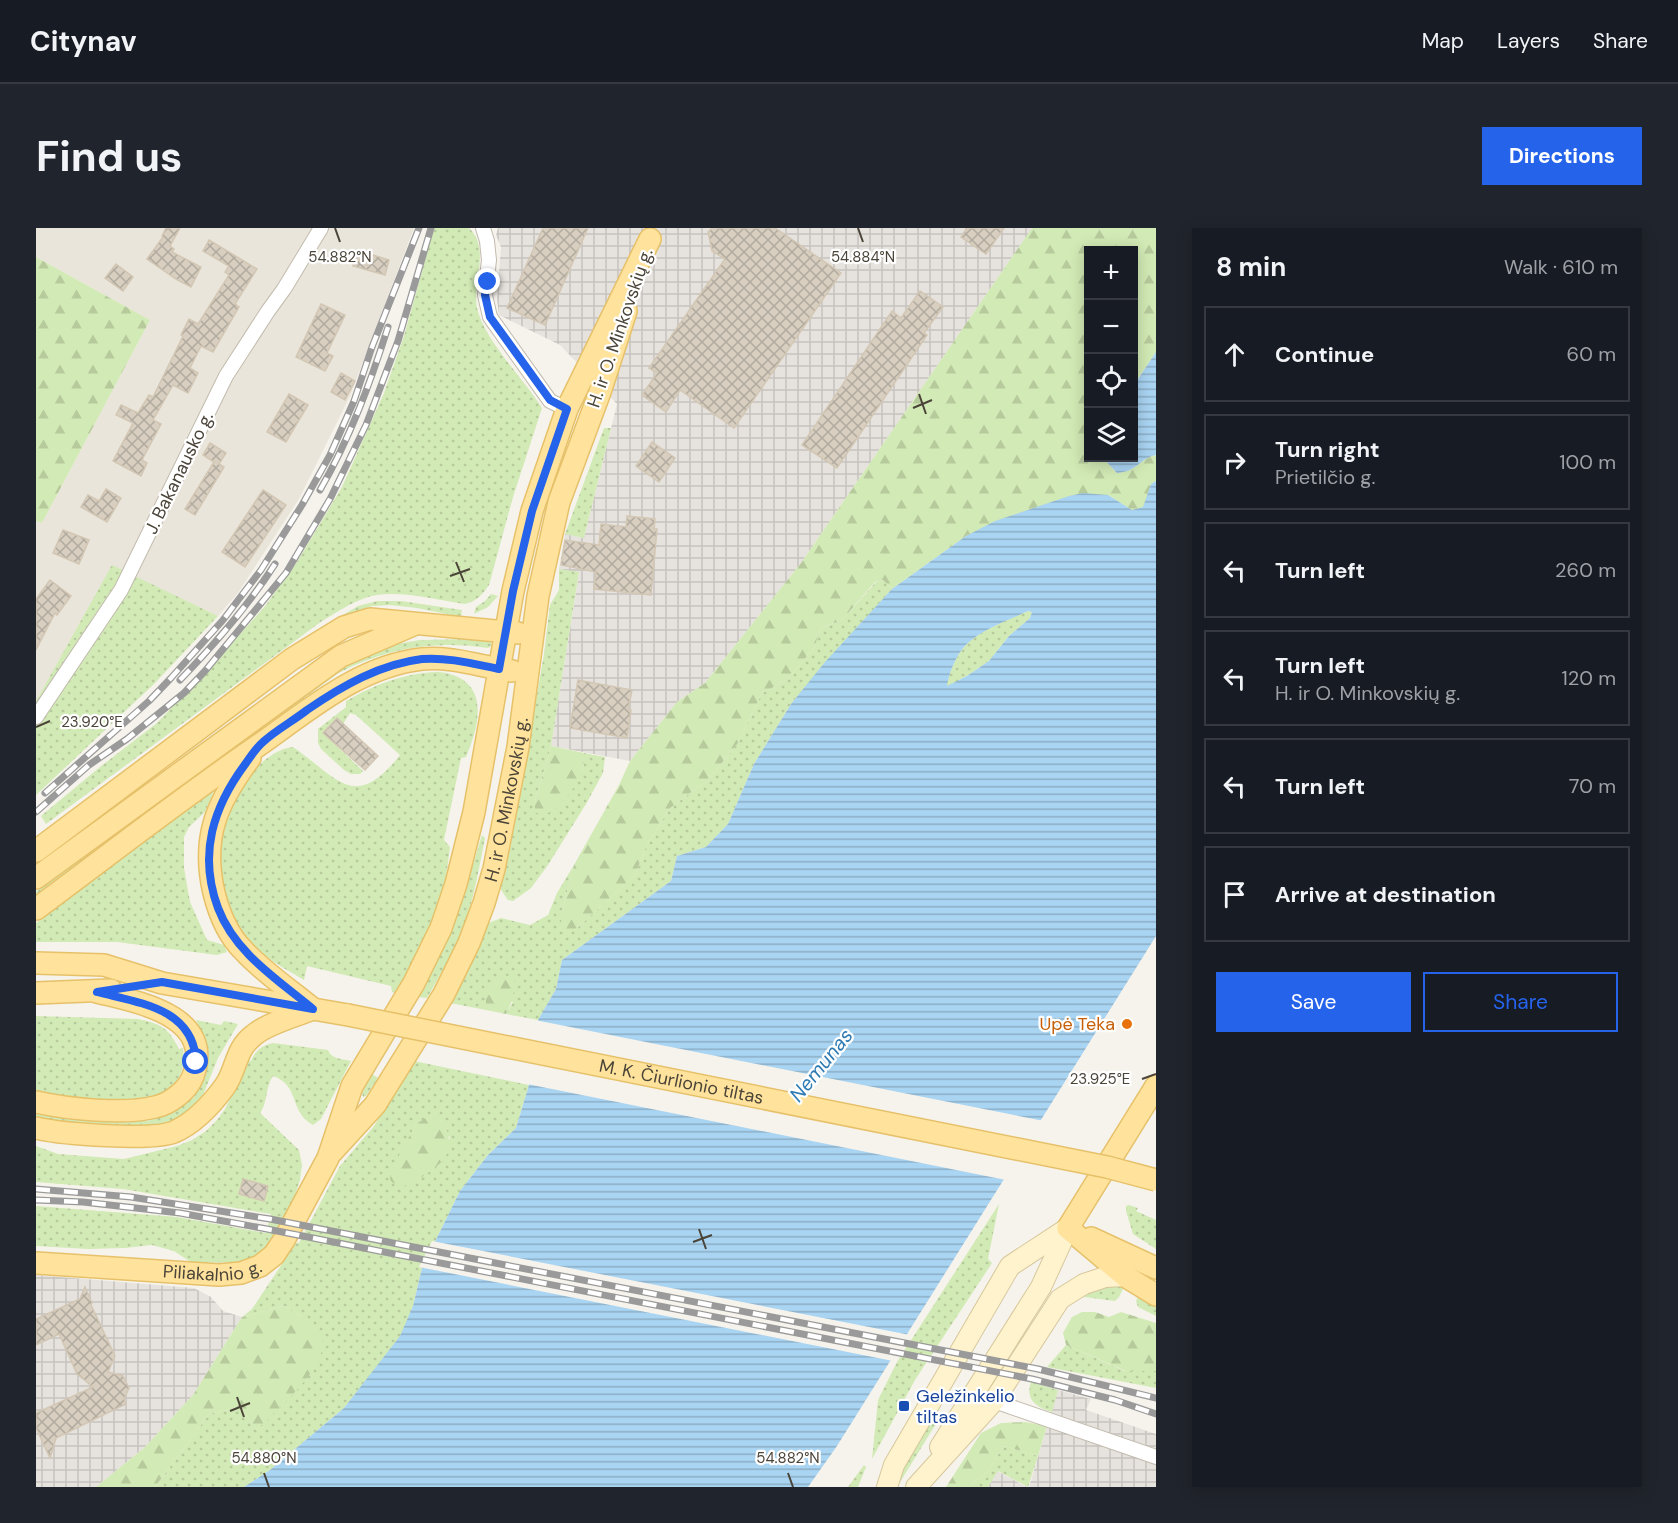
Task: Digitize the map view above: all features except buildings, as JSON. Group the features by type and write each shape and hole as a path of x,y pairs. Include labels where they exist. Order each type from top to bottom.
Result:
{"main road":[{"name":"H. ir O. Minkovskių g.","path":"650,239 600,392 559,502 538,596 518,747 494,869 469,944 444,994 375,1105 328,1158 352,1086 414,983 441,928 456,884 474,812 506,631 532,511 567,409 650,239"},
{"path":"36,851 292,659 344,627 370,619 506,631 533,636"},
{"path":"36,878 341,656 416,624"},
{"path":"36,909 216,774 323,699 360,678 393,665 422,659 447,659 528,673"},
{"path":"36,1128 90,1134 155,1136 173,1132 193,1121 226,1084 241,1049 254,1035 313,1009 243,950 230,933 218,907 209,872 210,836 220,807 230,785 262,742"},
{"path":"38,963 104,964 162,982"},
{"path":"36,993 97,992 162,982"},
{"name":"M. K. Čiurlionio tiltas","path":"162,982 348,1015 1095,1165 1156,1180"},
{"path":"36,1102 101,1110 129,1111 156,1107 170,1101 184,1090 193,1077 195,1047 186,1027 169,1014 159,1010 97,992"},
{"path":"915,1487 1041,1287 1068,1228 1156,1086"},
{"name":"Piliakalnio g.","path":"36,1263 219,1275 251,1270 267,1261 279,1248 328,1158"},
{"path":"1068,1228 1156,1268"},
{"path":"1068,1228 1125,1276 1156,1295"},
{"path":"887,1487 894,1465 1010,1266 1068,1228"},
{"path":"915,1487 994,1401 1060,1299 1084,1284 1105,1277 1125,1276"}],"street":[{"name":"J. Bakanausko g.","path":"36,717 121,590 226,376 284,289 321,228"},
{"path":"483,228 489,260 485,295 490,317 550,400 567,409"},
{"path":"994,1401 1156,1457"}],"shaded area":[{"path":"36,228 414,228 350,396 299,499 238,593 218,616 112,566 36,701 36,521 42,523 150,320 36,257"},
{"path":"498,228 1032,228 801,563 705,683 677,702 630,761 551,746 579,573 559,569 565,534 584,538 617,404 560,345 499,315 497,299 501,247 496,235"},
{"path":"36,1275 194,1288 211,1297 223,1311 242,1317 193,1395 144,1448 96,1487 36,1487"},
{"path":"1058,1390 1091,1399 1086,1410 1156,1434 1156,1487 1029,1487"},
{"path":"997,1471 1027,1487 988,1487"}],"green space":[{"path":"434,228 469,228 475,236 480,255 476,298 481,320 496,346 542,408 513,497 489,585 479,597 465,604 409,595 387,594 362,599 348,605 322,621 46,824 41,816 157,723 266,605 297,562 342,487 384,393 404,336"},
{"path":"1032,228 1156,228 1156,352 1138,379 1138,246 1084,246 1084,462 1107,462 1117,473 1130,470 1145,459 1156,455 1156,481 1151,484 1144,507 1132,510 1108,495 966,536 892,589 883,580 875,582 842,620 821,628 814,648 787,680 762,693 738,743 709,779 670,808 646,847 635,875 575,930 566,930 561,922 562,911 574,865 630,761 677,702 705,683 801,563"},
{"path":"36,257 150,320 42,523 36,521"},
{"path":"604,428 611,428 584,538 565,534"},
{"path":"112,565 218,616 154,684 36,795 36,701"},
{"path":"559,569 579,572 551,746 535,802 583,770 584,753 605,757 603,773 548,865 531,888 513,901 508,900 501,890 501,883 511,843 544,654 550,605 559,590"},
{"path":"883,580 892,589 791,704 754,764 728,824 706,847 677,856 671,881 562,960 556,989 538,1020 506,1014 513,1002 486,996 486,1010 450,1003 471,963 484,927 491,922 501,918 530,925 548,915 557,893 574,865 562,911 575,930 635,875 646,847 670,808 709,779 738,743 762,693 787,680 814,648 821,628 842,620 876,582"},
{"path":"491,594 498,596 488,607 474,614 476,607"},
{"path":"377,601 401,601 462,610 461,617 390,605 372,606 341,616 358,606"},
{"path":"1028,611 1032,612 1030,618 1009,636 989,661 946,687 956,659 971,640"},
{"path":"471,639 490,642 492,645 488,648 448,645 410,648 373,658 337,674 36,897 36,892 327,673 385,646 420,640"},
{"path":"439,672 455,676 467,683 474,692 477,716 471,744 466,757 461,758 444,840 450,847 445,885 430,926 397,993 392,992 391,986 307,966 304,980 267,957 250,943 237,925 228,906 222,886 220,847 223,828 230,809 251,774 270,756 287,748 293,747 346,784 358,786 370,783 384,773 400,755 356,715 350,713 343,724 337,718 323,733 363,771 360,774 351,774 321,749 318,743 318,729 346,707 346,701 368,689 402,677"},
{"path":"551,746 584,753 584,765 579,778 563,802 548,813 541,814 535,812 535,802"},
{"path":"216,786 205,812 189,827 184,837 184,868 190,902 207,940 224,945 227,952 217,955 117,942 36,942 36,923"},
{"path":"482,835 485,838 463,928 427,998 418,997 444,946"},
{"path":"503,975 514,977 513,996 506,1014 486,1010 486,996 492,981"},
{"path":"36,1016 138,1019 153,1023 167,1031 179,1049 183,1048 182,1067 176,1081 166,1091 152,1097 119,1100 55,1095 36,1091"},
{"path":"196,1020 221,1025 224,1021 238,1024 218,1058 203,1095 184,1115 165,1124 147,1127 56,1122 36,1118 36,1112 84,1118 148,1121 173,1113 195,1096 208,1060 204,1037"},
{"path":"273,1043 328,1050 334,1057 351,1061 321,1119 313,1125 300,1113 288,1086 273,1076 270,1080 260,1113 299,1150 302,1165 300,1180 289,1215 262,1253 246,1262 192,1263 174,1251 152,1245 88,1249 36,1246 36,1206 177,1217 266,1233 271,1214 123,1189 36,1182 36,1146 58,1154 124,1159 192,1140 206,1131 225,1109 247,1060 251,1061 259,1049"},
{"path":"414,1061 529,1085 516,1128 488,1155 460,1191 422,1268 413,1306 401,1336 344,1408 270,1470 244,1487 155,1487 209,1414 240,1407 257,1430 321,1352 318,1337 310,1325 284,1306 242,1317 252,1309 296,1243 299,1243 340,1166 374,1126","holes":["416,1124 450,1137 445,1157 433,1169 406,1144"]},
{"path":"372,1074 378,1078 363,1097 362,1093"},
{"path":"429,1116 442,1118 446,1128 449,1148 445,1158 418,1179 406,1185 397,1185 390,1180 391,1170 416,1124"},
{"path":"999,1204 988,1259 992,1263 915,1380 872,1459 878,1400 897,1362"},
{"path":"1126,1206 1138,1208 1136,1211 1156,1220 1156,1249 1133,1234 1126,1211"},
{"path":"1106,1286 1124,1287 1115,1301 1077,1296"},
{"path":"1138,1297 1156,1306 1156,1316 1138,1307 1136,1301"},
{"path":"284,1306 306,1320 316,1330 322,1340 322,1351 309,1375 257,1430 240,1407 209,1414 155,1487 96,1487 144,1448 193,1395 242,1317"},
{"path":"1082,1312 1095,1312 1109,1317 1121,1312 1156,1323 1156,1371 1126,1371 1066,1345 1063,1333 1072,1317"},
{"path":"1066,1345 1125,1371 1156,1371 1156,1388 1047,1367"},
{"path":"1031,1382 1058,1390 1052,1412 1033,1402 1029,1394"},
{"path":"937,1411 942,1414 897,1487 893,1487 907,1459"},
{"path":"1025,1422 1047,1426 1038,1456 1005,1446 988,1471 969,1487 946,1487 981,1433 1001,1423"},
{"path":"1005,1446 1038,1456 1028,1487 998,1471 988,1487 969,1487 988,1471"},
{"path":"864,1465 866,1467 858,1487 848,1487"}],"water":[{"path":"1156,352 1156,455 1145,459 1130,470 1117,473 1107,462 1138,462 1138,379"},
{"name":"Nemunas","path":"1156,481 1156,936 837,1446 808,1487 244,1487 270,1470 344,1408 400,1336 413,1306 422,1268 460,1191 488,1155 516,1128 529,1085 538,1020 556,989 562,960 671,881 677,856 706,847 728,824 754,764 791,704 825,662 892,589 966,536 995,521 1083,493 1108,495 1132,510 1143,507 1151,484","holes":["1028,611 1032,612 1030,618 1009,636 989,661 947,686 954,663 968,643 996,625"]}],"pier":[{"path":"535,1020 1044,1121 1006,1180 527,1084"},
{"name":"Geležinkelio tiltas","path":"432,1241 910,1335 893,1361 419,1267"}],"railway":[{"path":"45,793 149,701 223,620 261,570 330,455 354,401 372,347 419,228"},
{"path":"36,812 89,765 127,739 184,693 286,573 330,499 366,425 398,341 431,228"},
{"path":"320,490 359,410 388,327"},
{"path":"180,680 206,653 254,595 275,564"},
{"path":"36,1189 131,1197 270,1219 1038,1369 1156,1398"},
{"path":"36,1200 83,1202 180,1213 267,1229 1032,1379 1115,1400 1156,1414"}],"place":[{"name":"Upė Teka","path":"1127,1024"},
{"name":"Geležinkelio tiltas","path":"904,1406"}],"route":[{"path":"196,1062 195,1047 186,1027 169,1014 149,1005 97,992 162,982 313,1009 243,950 230,933 218,907 209,872 210,836 224,797 230,785 262,742 323,699 360,678 393,665 422,659 447,659 499,669 513,591 532,511 567,409 550,400 490,317 485,295 488,282"}]}
